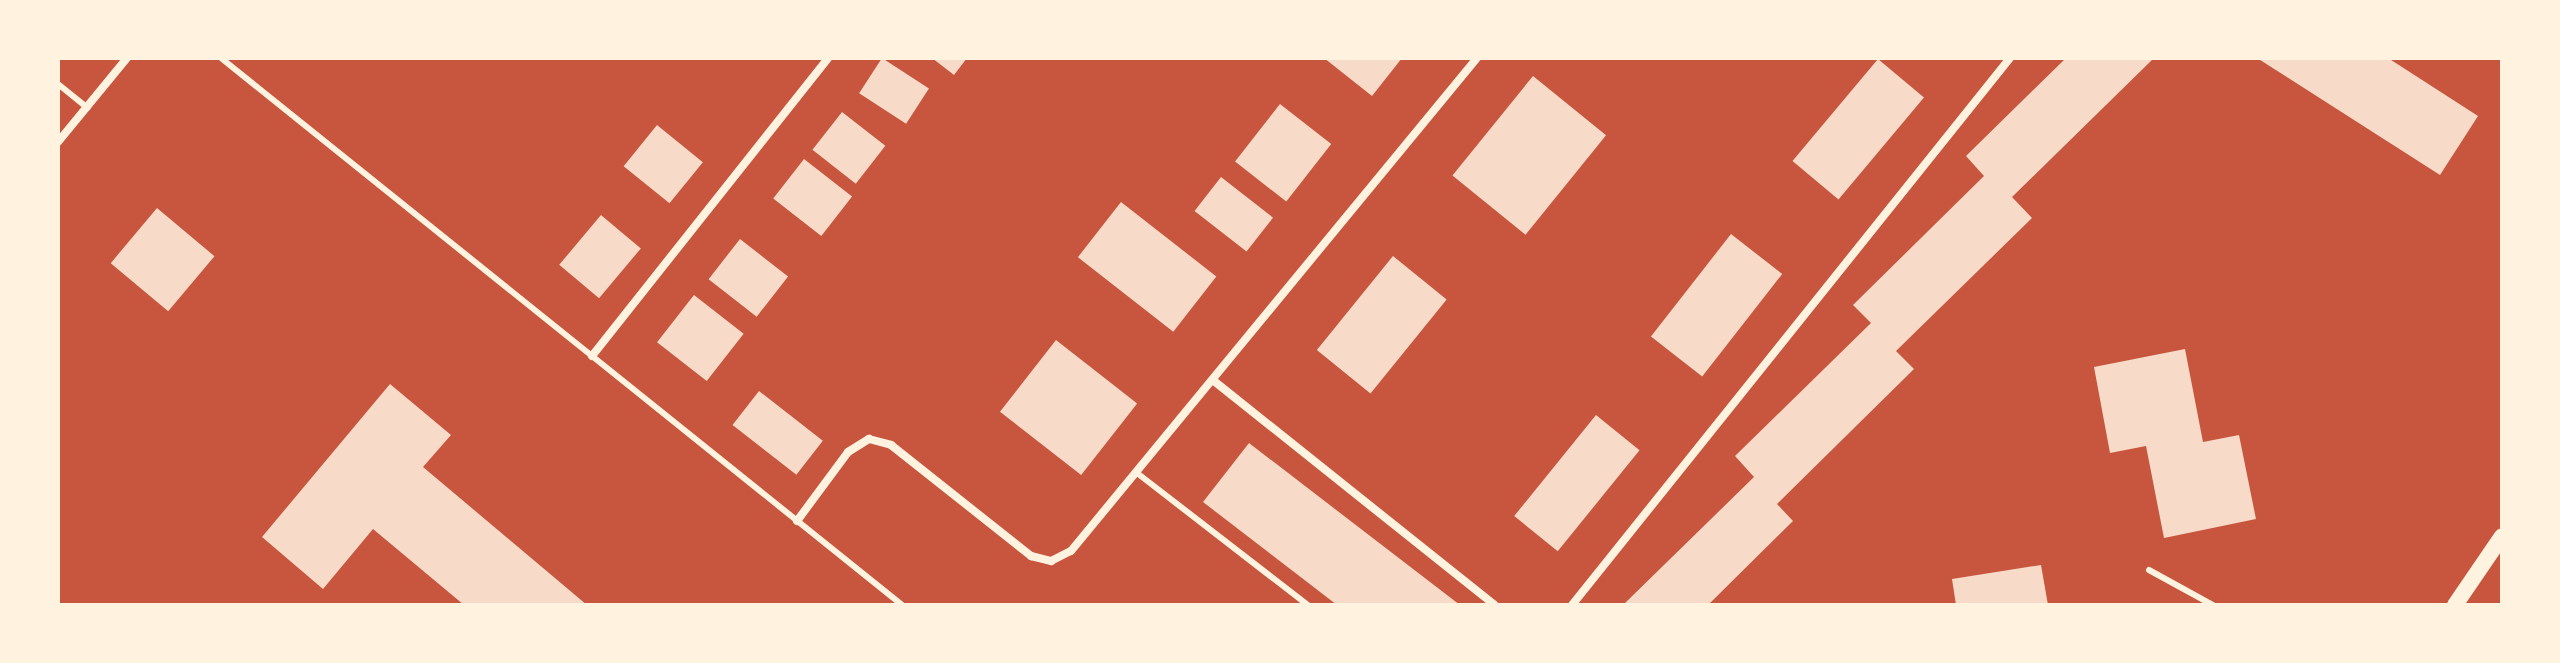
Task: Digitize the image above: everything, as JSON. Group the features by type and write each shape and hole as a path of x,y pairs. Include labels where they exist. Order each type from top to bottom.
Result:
{"main road":[{"path":"2455,605 2502,536"}],"street":[{"path":"58,142 127,58"},
{"path":"592,356 828,58"},
{"path":"797,521 848,452 869,439 891,445 1031,556 1051,561 1071,551 1477,58"},
{"path":"1572,605 2010,58"},
{"path":"1214,381 1495,605"}],"lane":[{"path":"221,58 902,605"},
{"path":"58,84 88,108"},
{"path":"1137,473 1308,605"},
{"path":"2149,570 2213,605"}],"building":[{"path":"882,58 929,88 906,124 859,93"},
{"path":"932,58 967,58 954,75"},
{"path":"1324,58 1402,58 1372,96"},
{"path":"2066,58 2154,58 2012,197 2032,218 1896,351 1914,369 1777,504 1793,521 1708,605 1623,605 1754,477 1735,456 1871,323 1853,305 1984,176 1966,156"},
{"path":"2257,58 2388,58 2478,116 2440,175"},
{"path":"1878,59 1924,98 1838,199 1793,161"},
{"path":"1533,76 1606,135 1525,235 1452,175"},
{"path":"1280,104 1331,144 1286,202 1235,162"},
{"path":"842,112 885,146 856,184 812,150"},
{"path":"657,125 703,162 669,203 624,166"},
{"path":"804,159 852,197 821,236 773,198"},
{"path":"1221,177 1273,218 1247,252 1195,211"},
{"path":"1121,202 1216,276 1173,332 1078,257"},
{"path":"157,208 214,256 168,311 111,263"},
{"path":"601,215 641,248 599,298 559,265"},
{"path":"1731,234 1782,274 1702,376 1651,336"},
{"path":"740,239 788,277 757,317 709,279"},
{"path":"1393,256 1447,299 1370,393 1317,350"},
{"path":"694,295 744,334 707,381 657,342"},
{"path":"1056,340 1137,403 1081,475 1000,412"},
{"path":"2185,349 2203,442 2239,435 2256,519 2164,538 2146,446 2110,453 2094,367"},
{"path":"390,384 451,435 423,467 587,605 464,605 373,529 323,589 262,537"},
{"path":"759,391 823,441 796,475 733,425"},
{"path":"1596,415 1640,450 1558,551 1514,516"},
{"path":"1249,443 1460,605 1337,605 1203,502"},
{"path":"2041,565 2048,605 1956,605 1952,579"}]}
